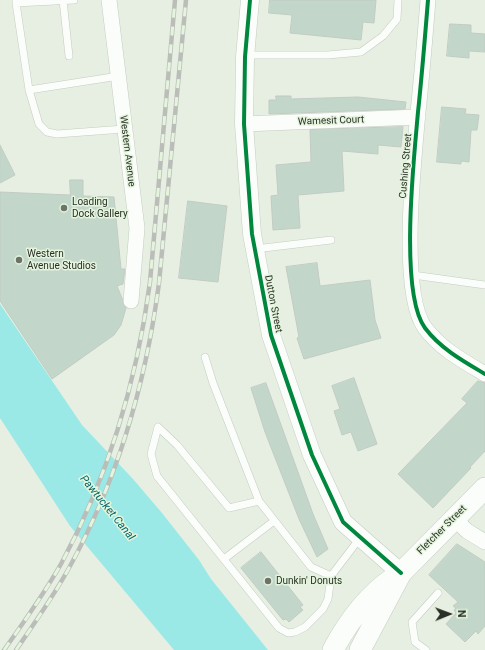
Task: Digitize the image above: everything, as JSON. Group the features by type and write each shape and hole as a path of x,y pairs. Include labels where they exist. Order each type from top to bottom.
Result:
{"main road":[{"name":"Fletcher Street","path":"334,650 357,611 378,590 401,573 485,488"},
{"name":"Fletcher Street","path":"360,650 401,573"}],"street":[{"name":"Western Avenue","path":"109,0 137,228 131,301"},
{"name":"Dutton Street","path":"250,0 245,55 244,124 252,234 271,335 312,455 343,522 361,536 401,573"},
{"name":"Cushing Street","path":"428,0 411,203 415,307 425,328 446,350 485,374"},
{"name":"Wamesit Court","path":"244,124 418,118"},
{"path":"454,518 467,531 485,542"}],"lane":[{"path":"63,0 68,56"},
{"path":"74,0 16,2 29,90 39,124 47,132 57,134 124,129"},
{"path":"245,55 328,55 361,52 383,36 397,19 398,0"},
{"path":"29,90 119,76"},
{"path":"255,249 331,240"},
{"path":"413,275 485,285"},
{"path":"205,357 213,383 259,501 311,566 331,576"},
{"path":"259,501 229,508 177,445 158,427 151,454 156,476 279,628 288,633 295,632 305,627 323,609 328,599 331,576 361,536"},
{"path":"224,559 274,521"},
{"path":"426,650 415,642 412,622 438,593"}],"water":[{"name":"Pawtucket Canal","path":"0,304 82,425 133,479 162,513 199,560 211,579 268,650 174,650 70,526 0,418"}],"building":[{"path":"270,0 376,0 374,23 363,22 361,40 290,33 292,15 269,13"},
{"path":"450,24 471,25 471,33 485,34 485,52 469,51 469,58 447,56"},
{"path":"276,96 291,96 291,99 358,97 406,102 405,109 269,114 269,100 276,100"},
{"path":"442,107 466,109 465,114 479,115 477,130 471,130 469,162 461,161 461,164 437,162"},
{"path":"403,127 401,147 378,145 378,154 342,151 344,191 298,195 300,228 273,230 271,196 278,195 276,165 311,162 310,130"},
{"path":"0,145 15,175 0,183"},
{"name":"Western Avenue Studios","path":"70,180 83,180 83,196 114,197 121,269 125,269 123,284 117,286 126,308 121,325 114,335 52,379 0,301 0,192 70,195"},
{"path":"188,201 227,206 218,282 179,278"},
{"path":"317,263 320,286 370,280 375,320 381,338 304,359 297,338 299,337 286,267"},
{"path":"354,378 377,444 358,451 351,432 342,435 334,411 340,409 332,386"},
{"path":"478,381 485,383 485,451 433,508 398,474 467,403 462,399"},
{"path":"266,383 313,514 328,549 317,557 299,519 265,432 251,388"},
{"path":"457,544 485,562 485,626 478,634 476,631 465,642 446,624 456,613 454,610 456,608 453,606 458,602 429,575"},
{"name":"Dunkin' Donuts","path":"261,552 303,605 300,607 303,610 289,622 286,619 283,620 241,568"}],"railway":[{"path":"4,650 48,586 78,531 106,462 129,391 150,282 175,0"},
{"path":"16,650 69,568 86,535 115,466 137,394 146,357 159,283 186,0"}],"cycle path":[{"path":"250,0 245,57 244,124 252,234 271,335 312,455 343,522 401,573"},
{"path":"428,0 410,224 412,286 417,311 425,328 445,348 485,374"}],"place":[{"name":"Loading Dock Gallery","path":"64,208"},
{"name":"Western Avenue Studios","path":"19,260"},
{"name":"Dunkin' Donuts","path":"268,581"}]}
